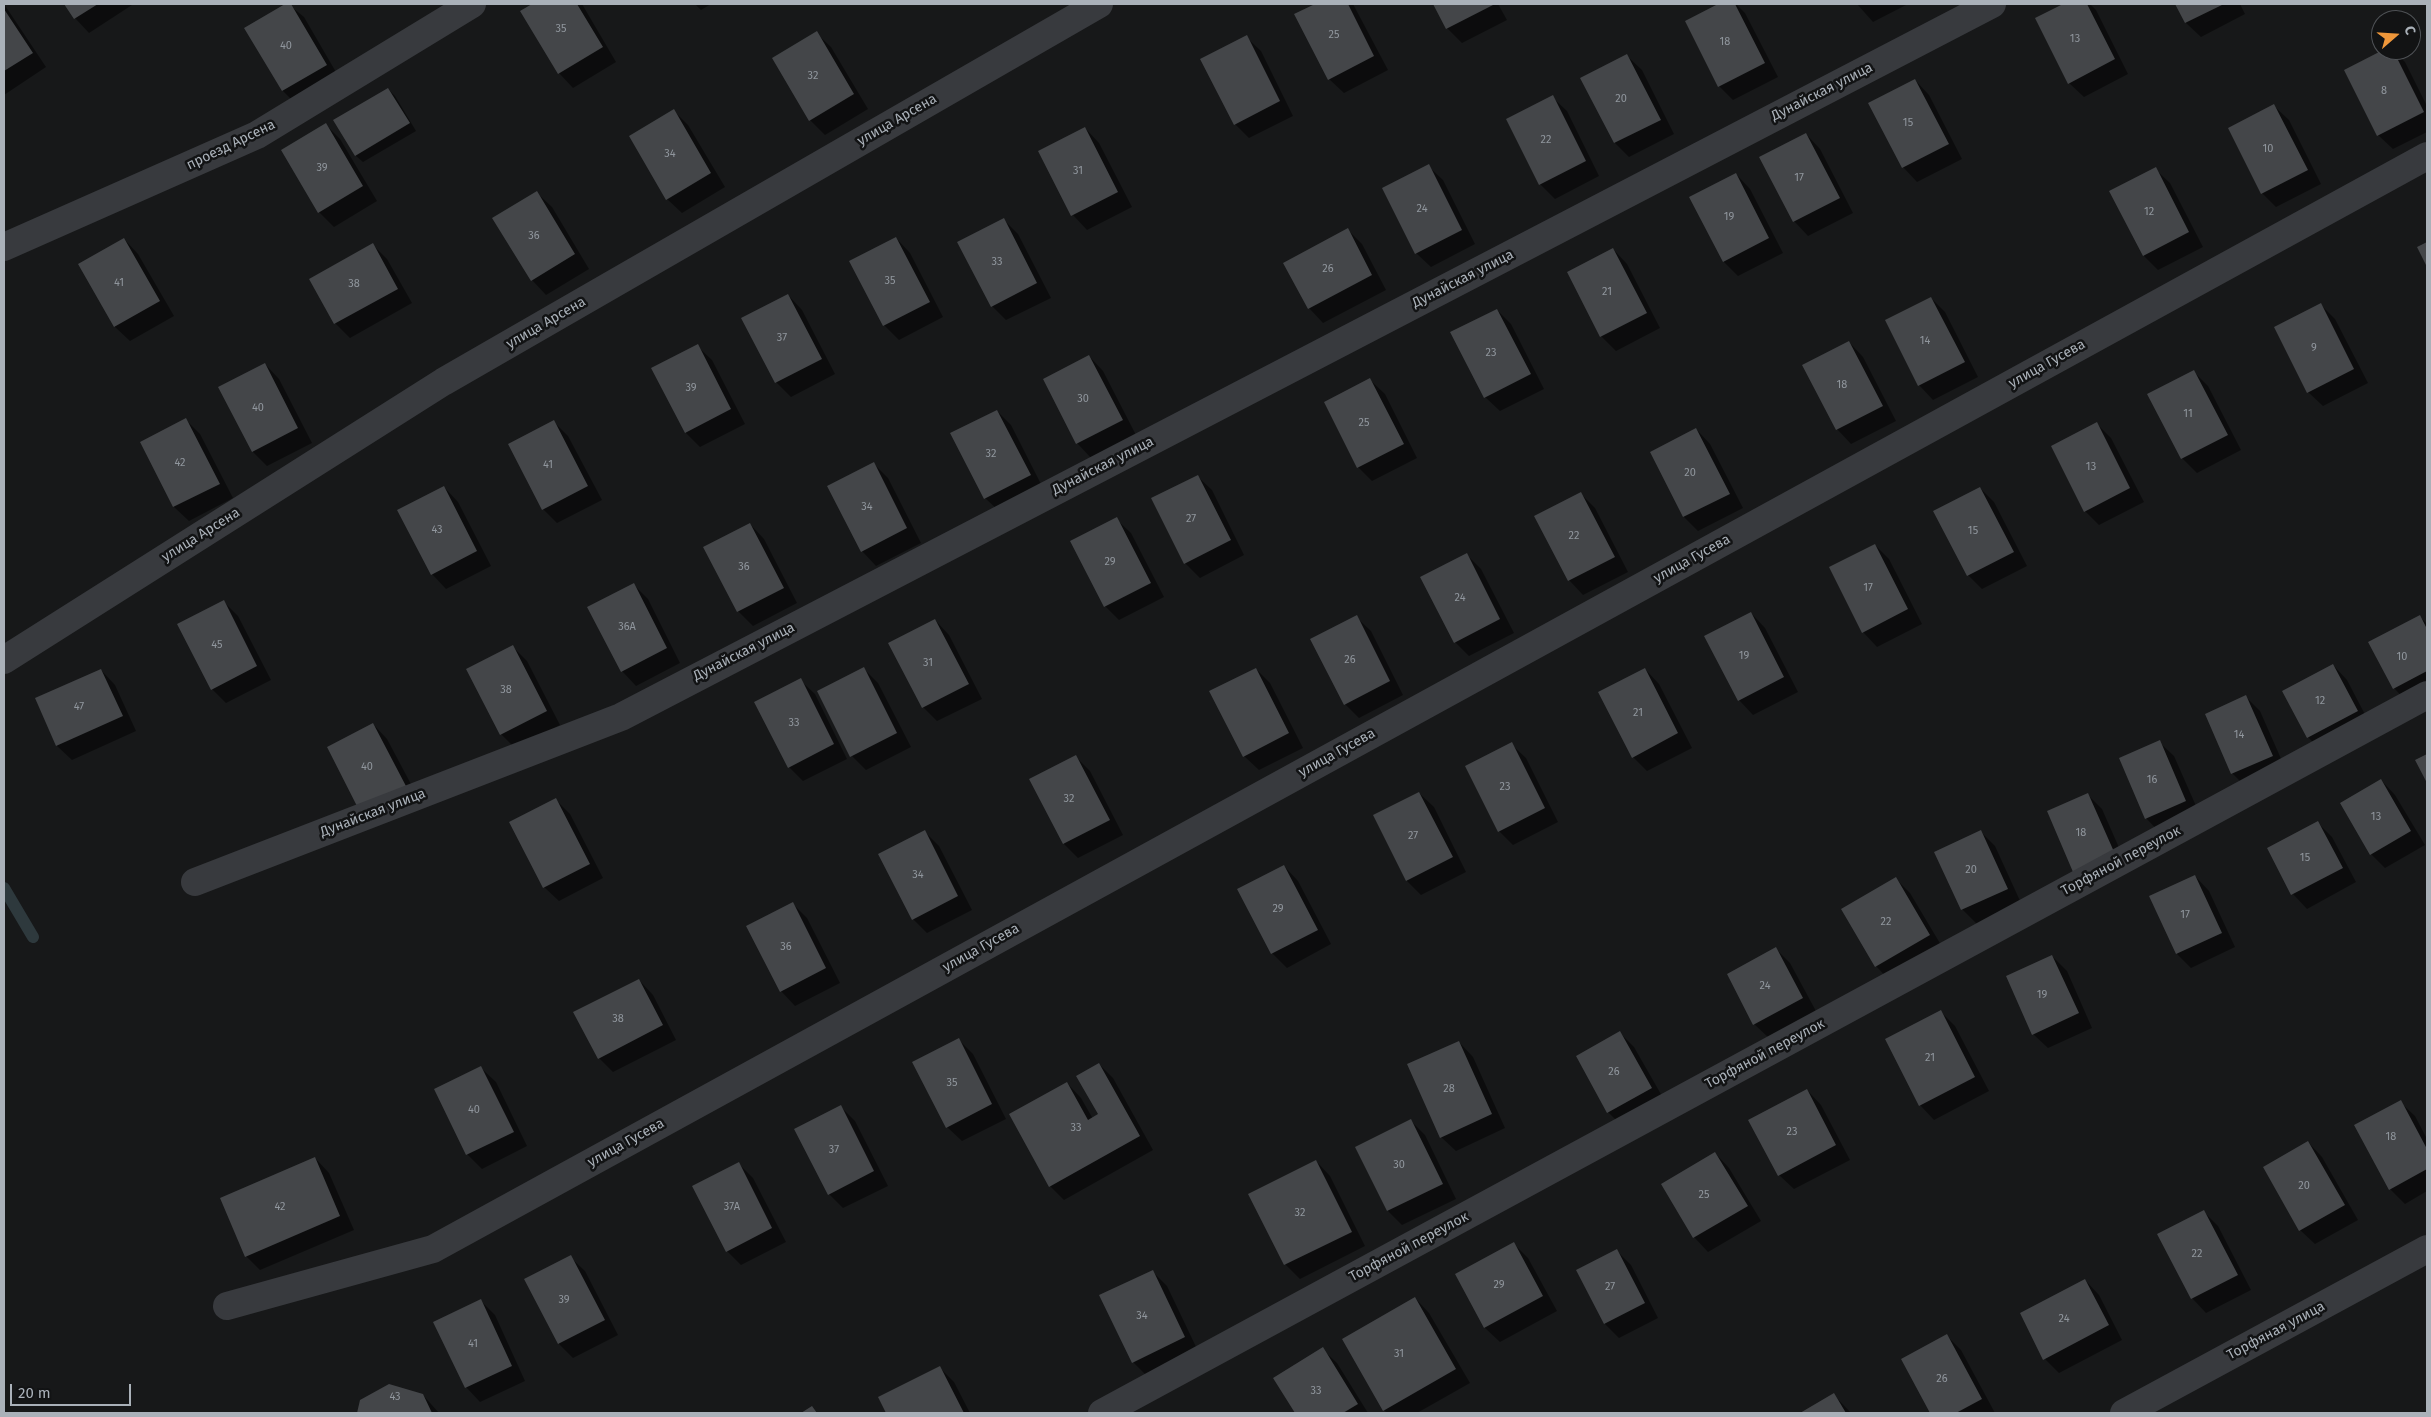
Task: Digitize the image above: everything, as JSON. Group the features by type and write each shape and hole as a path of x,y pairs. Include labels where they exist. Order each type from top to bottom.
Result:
{"street":[{"name":"проезд Арсена","path":"4,247 257,135 472,4"},
{"name":"улица Арсена","path":"4,660 443,382 1099,4"},
{"name":"Дунайская улица","path":"195,882 621,717 1992,4"},
{"name":"улица Гусева","path":"227,1306 433,1248 2427,156"},
{"name":"Торфяной переулок","path":"1102,1413 2427,695"},
{"name":"Торфяная улица","path":"2124,1413 2427,1249"}],"building":[{"path":"64,4 98,4 74,19"},
{"path":"285,4 291,4 327,65 282,91 244,28"},
{"path":"532,4 577,4 603,47 558,74 520,11"},
{"path":"1315,4 1348,4 1374,56 1328,80 1294,14"},
{"path":"1433,4 1492,4 1493,5 1446,29"},
{"path":"1718,4 1735,4 1765,63 1718,87 1685,21"},
{"path":"2063,4 2087,4 2115,59 2068,84 2035,18"},
{"path":"2175,4 2224,4 2185,23"},
{"path":"4,9 33,53 4,71"},
{"path":"817,31 854,94 809,121 772,58"},
{"path":"1247,35 1280,101 1234,125 1200,59"},
{"path":"1627,54 1661,120 1614,143 1580,78"},
{"path":"2371,56 2371,60 2398,60 2424,112 2377,136 2344,70"},
{"path":"1915,79 1949,144 1902,168 1868,103"},
{"path":"388,88 410,123 355,156 333,120"},
{"path":"1553,95 1586,161 1539,185 1506,119"},
{"path":"2274,104 2308,170 2261,194 2228,128"},
{"path":"674,109 711,173 666,200 629,136"},
{"path":"326,123 363,186 318,213 281,150"},
{"path":"1085,127 1118,192 1071,216 1038,151"},
{"path":"1806,133 1840,198 1793,222 1759,157"},
{"path":"1429,164 1462,230 1415,254 1382,188"},
{"path":"2156,167 2189,232 2143,256 2109,191"},
{"path":"1736,173 1769,238 1723,262 1689,197"},
{"path":"537,191 575,254 531,281 492,218"},
{"path":"1004,218 1037,283 991,307 957,242"},
{"path":"1348,228 1372,275 1308,309 1283,263"},
{"path":"896,237 930,302 883,326 849,261"},
{"path":"124,238 160,301 114,327 78,264"},
{"path":"2427,242 2427,267 2417,247"},
{"path":"373,243 398,289 334,324 309,279"},
{"path":"1613,248 1647,313 1600,337 1567,272"},
{"path":"788,294 822,359 775,383 741,318"},
{"path":"1931,297 1965,362 1918,386 1885,320"},
{"path":"2321,303 2354,369 2307,393 2274,327"},
{"path":"1497,309 1531,374 1484,398 1450,332"},
{"path":"1849,341 1883,406 1836,430 1802,365"},
{"path":"698,344 731,409 685,433 651,368"},
{"path":"1089,355 1123,420 1076,444 1043,379"},
{"path":"265,363 298,428 252,452 218,387"},
{"path":"2194,370 2228,435 2181,459 2147,394"},
{"path":"1370,378 1404,444 1357,468 1324,402"},
{"path":"997,410 1031,475 984,499 950,433"},
{"path":"186,418 220,484 173,507 140,442"},
{"path":"554,420 588,486 542,510 508,444"},
{"path":"2097,422 2130,488 2084,512 2051,446"},
{"path":"1696,428 1730,494 1683,517 1650,452"},
{"path":"874,462 907,528 861,552 827,486"},
{"path":"1198,475 1231,540 1184,564 1151,498"},
{"path":"444,486 477,551 431,575 397,510"},
{"path":"1980,487 2014,552 1967,576 1933,511"},
{"path":"1581,492 1615,557 1568,581 1534,516"},
{"path":"1117,517 1151,583 1104,607 1070,541"},
{"path":"750,523 784,588 737,612 703,547"},
{"path":"1875,544 1908,609 1862,633 1829,567"},
{"path":"1467,553 1500,619 1454,643 1420,577"},
{"path":"634,583 667,648 621,672 587,607"},
{"path":"224,600 257,666 211,690 177,624"},
{"path":"1751,612 1784,677 1738,701 1704,636"},
{"path":"1357,615 1390,681 1344,705 1310,639"},
{"path":"2420,615 2427,629 2427,671 2393,689 2368,642"},
{"path":"935,619 969,684 922,708 888,643"},
{"path":"513,645 547,711 500,735 466,669"},
{"path":"2333,664 2358,711 2307,738 2282,691"},
{"path":"864,667 897,733 850,757 817,691"},
{"path":"1256,668 1289,733 1243,757 1209,691"},
{"path":"1645,668 1678,733 1632,758 1598,692"},
{"path":"101,669 123,716 56,746 35,698"},
{"path":"801,678 834,744 788,768 754,702"},
{"path":"2246,695 2273,756 2231,774 2205,714"},
{"path":"373,723 407,788 360,812 327,747"},
{"path":"2160,740 2186,801 2145,819 2119,758"},
{"path":"1512,742 1545,808 1498,832 1465,766"},
{"path":"2427,754 2427,783 2415,760"},
{"path":"1076,755 1110,820 1063,844 1029,779"},
{"path":"2381,779 2411,831 2370,855 2340,803"},
{"path":"1419,792 1453,857 1406,881 1373,815"},
{"path":"2088,793 2115,854 2073,872 2047,811"},
{"path":"556,798 590,864 543,888 509,822"},
{"path":"2318,821 2343,868 2291,895 2267,848"},
{"path":"925,830 958,896 912,920 878,854"},
{"path":"1981,830 2008,889 1961,910 1934,852"},
{"path":"1284,865 1318,930 1271,954 1237,889"},
{"path":"2195,875 2222,933 2176,954 2149,896"},
{"path":"1896,877 1930,935 1875,967 1841,909"},
{"path":"793,902 826,968 780,992 746,926"},
{"path":"1776,947 1803,998 1753,1025 1727,974"},
{"path":"2052,955 2079,1013 2032,1035 2006,976"},
{"path":"639,979 663,1025 598,1059 573,1012"},
{"path":"1941,1010 1975,1077 1919,1106 1885,1039"},
{"path":"1620,1031 1652,1088 1607,1113 1576,1056"},
{"path":"959,1038 992,1104 946,1128 912,1062"},
{"path":"1459,1041 1492,1114 1440,1138 1407,1064"},
{"path":"1099,1063 1140,1136 1049,1187 1009,1114 1067,1082 1088,1120 1098,1114 1076,1076"},
{"path":"481,1066 514,1132 466,1155 434,1089"},
{"path":"1807,1089 1836,1145 1778,1176 1748,1120"},
{"path":"2401,1100 2427,1149 2427,1169 2389,1190 2354,1125"},
{"path":"841,1105 874,1171 828,1195 794,1129"},
{"path":"1411,1119 1443,1184 1387,1211 1355,1147"},
{"path":"2308,1141 2345,1205 2299,1231 2263,1167"},
{"path":"1715,1152 1748,1206 1693,1238 1661,1184"},
{"path":"315,1157 340,1216 245,1257 220,1198"},
{"path":"1316,1160 1352,1232 1284,1265 1248,1194"},
{"path":"739,1162 772,1228 726,1252 692,1186"},
{"path":"2204,1210 2238,1275 2191,1299 2157,1234"},
{"path":"1514,1242 1543,1296 1484,1328 1455,1274"},
{"path":"1617,1249 1645,1303 1604,1324 1576,1270"},
{"path":"571,1255 605,1320 558,1344 524,1279"},
{"path":"1153,1270 1185,1337 1132,1363 1099,1295"},
{"path":"2085,1279 2109,1325 2043,1360 2020,1313"},
{"path":"1415,1297 1456,1369 1383,1411 1342,1339"},
{"path":"481,1299 512,1366 465,1388 433,1322"},
{"path":"1947,1334 1982,1399 1956,1413 1930,1413 1901,1359"},
{"path":"1323,1347 1358,1404 1343,1413 1295,1413 1273,1378"},
{"path":"940,1366 964,1413 886,1413 878,1397"},
{"path":"389,1384 423,1394 432,1413 357,1413 360,1400"},
{"path":"1834,1393 1846,1413 1800,1413"},
{"path":"812,1406 817,1413 801,1413"}],"waterway":[{"path":"4,888 33,937"}]}
